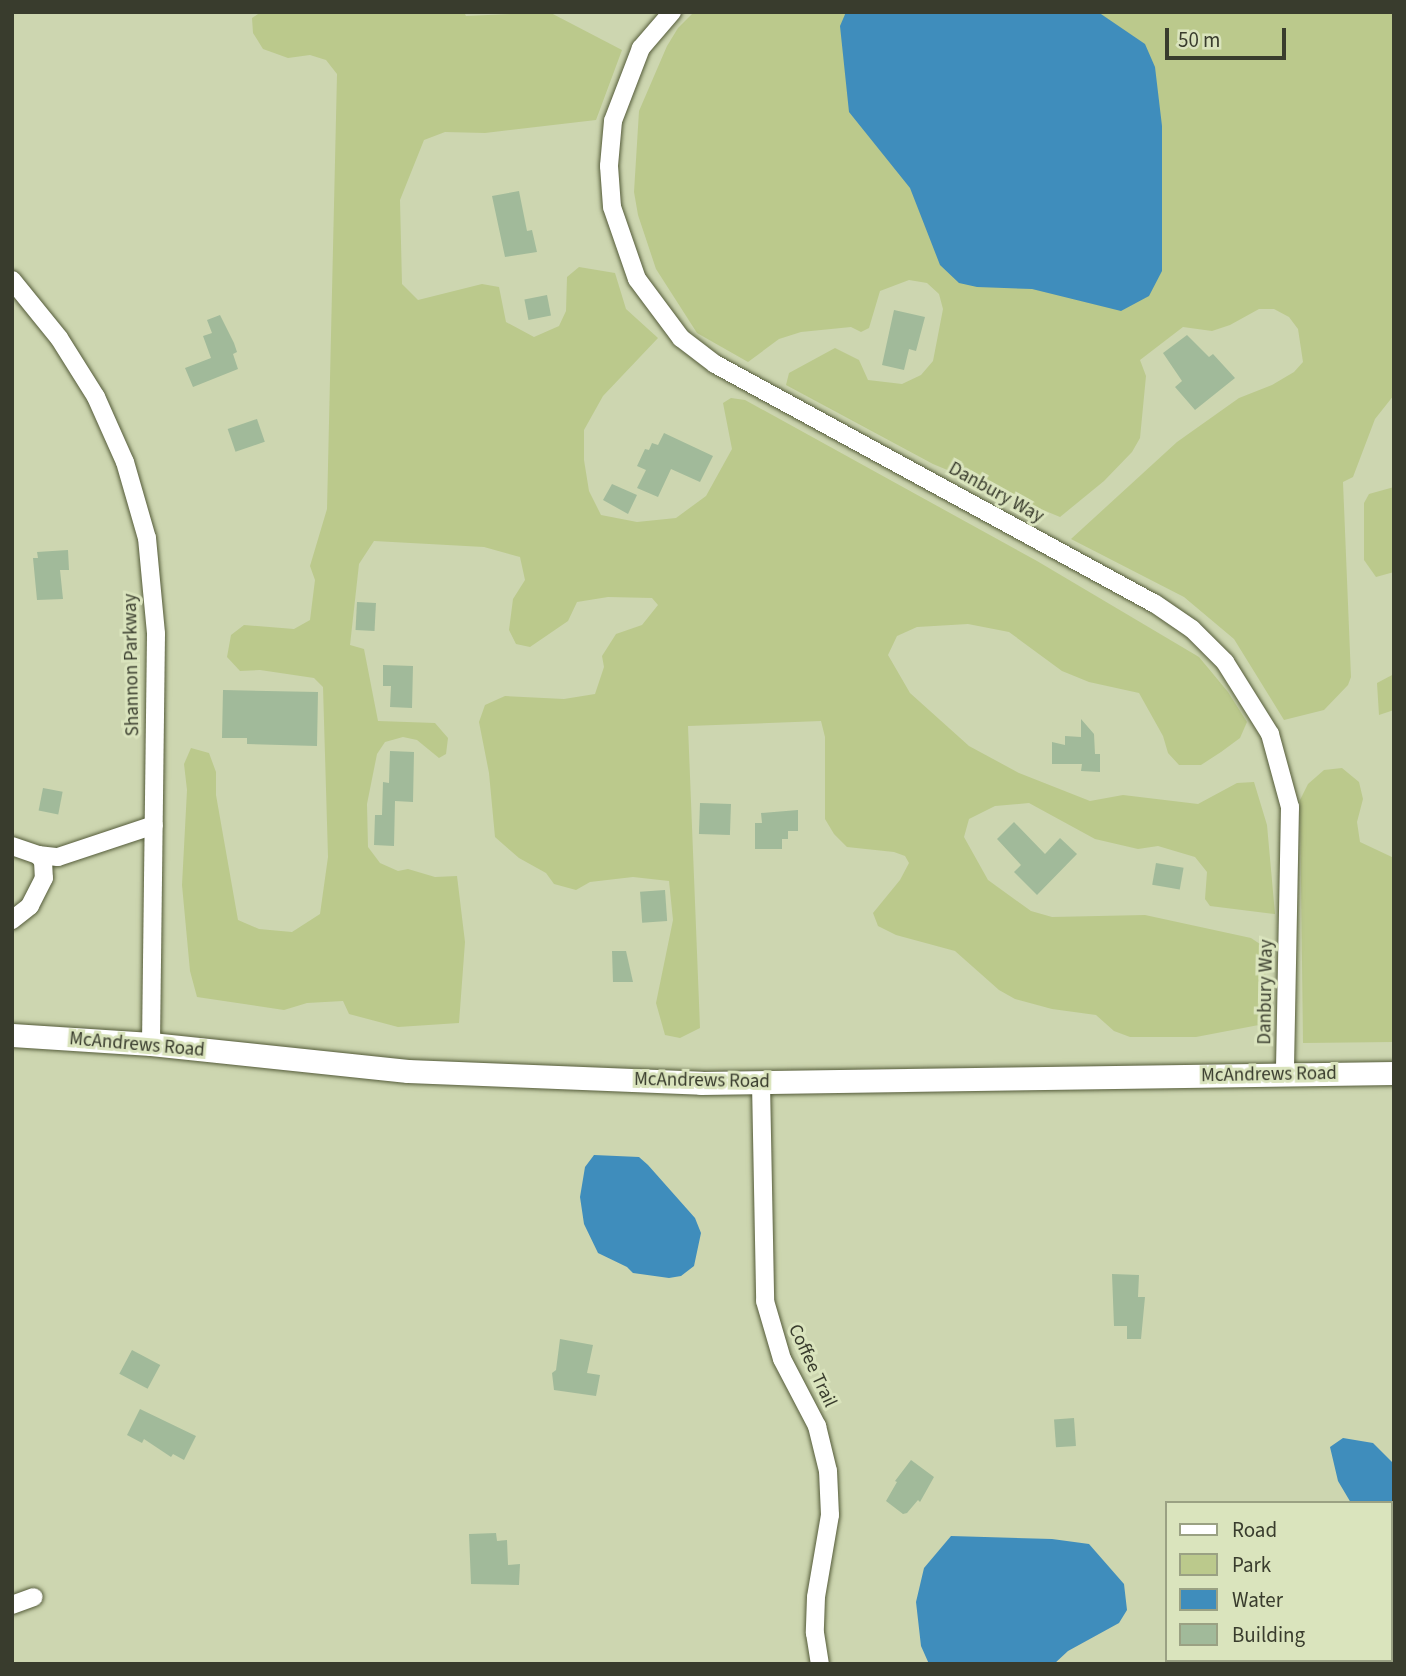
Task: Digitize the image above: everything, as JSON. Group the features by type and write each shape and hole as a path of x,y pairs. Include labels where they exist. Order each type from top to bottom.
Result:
{"main road":[{"name":"McAndrews Road","path":"12,1035 150,1044 408,1071 761,1083 1394,1073"}],"street":[{"name":"Danbury Way","path":"672,12 641,48 614,121 609,166 612,207 638,279 681,338 715,364 1154,603 1192,629 1225,662 1270,734 1290,807 1285,1074"},
{"name":"Shannon Parkway","path":"12,279 58,338 96,397 125,462 147,538 156,634 150,1044"},
{"path":"12,846 38,855 58,857 154,825"},
{"path":"12,920 30,906 38,894 44,878 43,861 38,855"},
{"name":"Coffee Trail","path":"761,1083 765,1301 782,1359 817,1426 828,1471 830,1516 816,1597 816,1633 820,1664"},
{"path":"12,1605 34,1597"}],"green space":[{"path":"261,12 464,12 466,16 549,12 622,50 596,120 485,133 445,132 424,140 400,200 402,284 418,300 482,284 499,287 506,322 534,337 559,326 566,311 567,277 579,267 615,273 626,309 658,338 603,396 584,430 584,460 589,491 601,515 637,522 676,518 706,496 732,449 723,403 731,398 745,400 1037,561 1199,657 1228,692 1247,722 1240,738 1201,765 1179,765 1168,753 1163,736 1139,693 1089,682 1062,671 1009,632 968,624 917,627 897,636 888,655 910,693 969,746 1019,773 1090,801 1123,795 1198,804 1237,783 1254,782 1267,825 1275,914 1210,906 1205,899 1207,872 1195,857 1158,846 1138,849 1095,839 1029,803 995,806 969,819 964,837 988,880 1031,911 1052,917 1145,915 1251,938 1266,948 1264,1024 1196,1037 1130,1037 1114,1031 1096,1015 1052,1009 1015,999 999,990 955,951 896,935 878,926 873,913 900,880 909,863 905,856 894,852 847,847 834,834 825,819 825,737 821,721 688,726 700,1028 680,1038 665,1035 656,1003 673,920 669,881 633,877 590,882 576,890 554,884 546,873 519,858 495,837 489,773 479,722 485,705 505,696 564,699 595,694 604,667 602,656 616,634 642,625 658,605 652,598 608,597 577,602 568,621 530,647 516,644 509,630 513,599 525,580 520,557 484,547 374,541 359,564 350,645 364,649 378,721 435,723 448,738 446,754 439,758 417,740 403,737 385,742 377,754 367,804 368,847 380,863 398,871 408,869 435,877 457,876 465,942 459,1023 398,1027 349,1014 343,1001 307,1003 284,1010 197,997 190,971 182,885 187,790 184,764 191,748 209,753 216,772 216,795 238,920 259,929 292,932 320,914 328,857 323,687 314,678 260,670 240,671 227,657 231,635 244,625 294,629 310,620 315,580 310,566 327,509 337,74 326,60 310,55 288,58 263,49 253,33 252,18"},
{"path":"694,12 1394,12 1394,395 1375,419 1353,477 1343,482 1351,677 1348,685 1324,710 1284,720 1234,639 1184,597 1071,539 1177,442 1239,398 1272,385 1294,372 1303,362 1298,329 1289,317 1274,309 1259,309 1230,325 1212,331 1183,327 1140,360 1146,376 1140,438 1132,452 1104,481 1060,517 933,464 786,385 789,373 835,348 859,360 868,380 902,384 921,375 933,361 943,309 939,294 927,283 909,280 880,291 869,328 861,332 851,327 801,332 779,339 748,362 697,333 656,269 638,215 634,192 639,111 667,46 678,28"},
{"path":"1394,487 1394,572 1376,577 1364,560 1364,503 1369,494"},
{"path":"1394,674 1394,710 1379,715 1377,683"},
{"path":"1342,768 1359,782 1363,799 1357,822 1360,842 1394,858 1394,1042 1303,1043 1300,800 1308,784 1324,770"}],"water":[{"path":"846,12 1098,12 1145,44 1155,67 1162,126 1162,271 1149,296 1121,311 1032,289 977,287 959,283 940,265 910,188 849,112 840,26"},
{"path":"594,1155 639,1157 648,1165 695,1218 701,1233 694,1266 681,1276 669,1278 633,1273 627,1267 598,1253 584,1224 580,1197 585,1167"},
{"path":"1343,1438 1373,1443 1394,1464 1394,1530 1392,1531 1392,1501 1350,1501 1338,1481 1330,1447"},
{"path":"951,1536 1052,1539 1089,1544 1124,1584 1127,1610 1119,1623 1068,1651 1054,1664 929,1664 921,1646 916,1602 924,1568"}],"building":[{"path":"519,191 527,231 532,230 537,252 505,257 492,196"},
{"path":"547,295 551,316 528,320 524,299"},
{"path":"894,310 925,317 916,351 909,349 904,370 882,365"},
{"path":"220,315 237,352 233,354 238,369 193,387 185,368 211,358 203,336 212,333 207,320"},
{"path":"1187,335 1209,357 1213,354 1235,378 1195,410 1175,387 1182,381 1163,353"},
{"path":"257,419 265,442 236,452 228,429"},
{"path":"664,433 713,456 700,482 671,469 658,497 637,488 646,470 637,466 645,449 649,450 652,443 658,445"},
{"path":"612,484 637,495 628,514 603,500"},
{"path":"68,550 69,570 60,570 63,599 37,600 33,558 38,558 37,552"},
{"path":"357,602 376,603 375,631 356,630"},
{"path":"383,665 413,666 412,708 390,707 391,686 383,686"},
{"path":"223,690 318,692 317,746 247,744 247,738 222,738"},
{"path":"1081,719 1094,734 1095,754 1100,754 1100,772 1081,771 1082,764 1052,764 1052,742 1065,745 1065,736 1081,737"},
{"path":"390,751 414,752 413,802 395,801 394,846 374,845 375,815 382,815 383,782 389,783"},
{"path":"43,788 63,792 58,814 39,811"},
{"path":"700,803 731,804 730,835 699,834"},
{"path":"798,810 798,831 788,831 788,839 782,839 782,849 755,849 755,823 762,823 761,813"},
{"path":"1014,822 1045,854 1060,838 1077,854 1037,895 1014,872 1021,865 997,839"},
{"path":"1156,863 1184,868 1180,890 1152,885"},
{"path":"665,890 667,921 642,923 640,892"},
{"path":"612,951 626,951 633,982 613,982"},
{"path":"1112,1274 1139,1275 1138,1297 1145,1297 1141,1339 1127,1339 1127,1326 1114,1326"},
{"path":"560,1339 593,1345 587,1373 600,1375 596,1396 554,1390 552,1373 556,1370"},
{"path":"132,1350 160,1365 148,1389 119,1374"},
{"path":"140,1409 196,1436 184,1460 173,1454 171,1457 144,1439 142,1443 127,1435"},
{"path":"1074,1418 1076,1446 1056,1447 1054,1419"},
{"path":"911,1460 934,1477 920,1502 918,1500 903,1514 886,1501 897,1482 895,1481"},
{"path":"496,1533 497,1541 507,1540 508,1565 520,1564 519,1585 471,1584 469,1534"}]}
